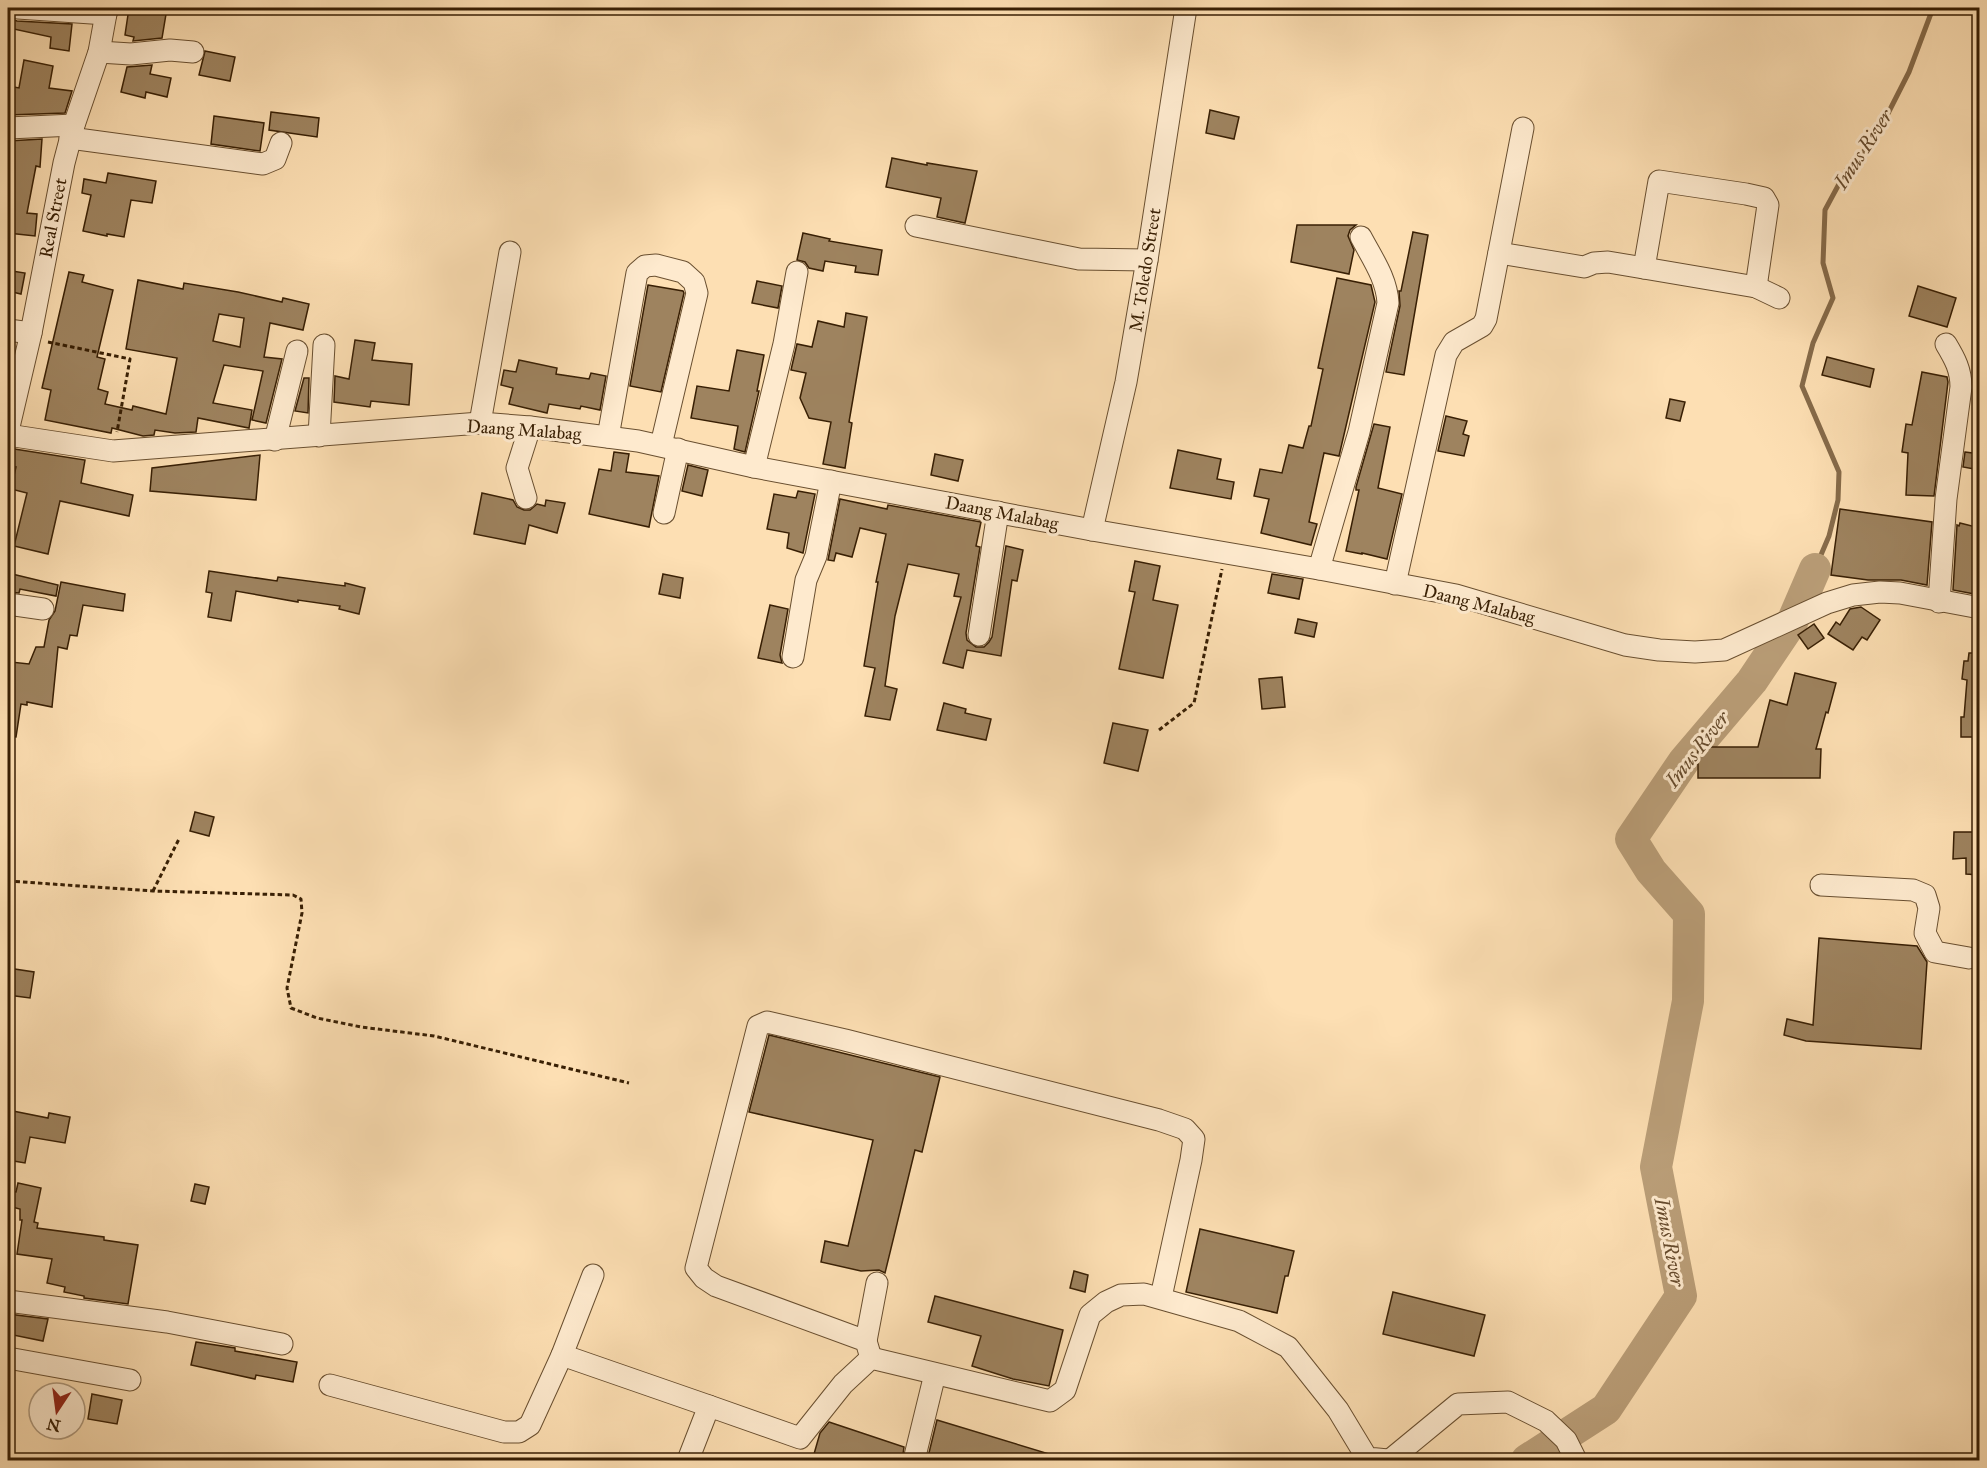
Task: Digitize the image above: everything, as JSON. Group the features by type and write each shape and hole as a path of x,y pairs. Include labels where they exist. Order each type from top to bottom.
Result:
{"street":[{"path":"18,8 107,11"},
{"name":"M. Toledo Street","path":"1092,530 1126,382 1186,8"},
{"name":"Real Street","path":"8,433 72,131 99,52 107,11"},
{"path":"99,52 131,54 170,50 193,52"},
{"path":"8,128 72,131 263,164 275,159 281,143"},
{"path":"1395,584 1446,355 1454,342 1482,326 1486,319 1523,128"},
{"path":"1644,268 1659,181 1746,194 1764,198 1768,205 1756,287"},
{"path":"916,226 1078,259 1147,260"},
{"path":"1319,569 1359,432 1388,303 1388,291 1361,237"},
{"path":"480,423 510,252"},
{"path":"1499,253 1584,267 1594,263 1608,262 1756,287 1779,298"},
{"path":"608,437 637,273 645,266 656,265 683,272 694,282 697,293 670,447 664,513"},
{"path":"754,467 784,344 797,272"},
{"path":"8,330 30,336"},
{"path":"1939,602 1946,499 1961,387 1958,365 1946,344"},
{"path":"318,436 324,345"},
{"path":"275,440 297,351"},
{"name":"Daang Malabag","path":"8,433 113,452 480,423 608,437 670,447 754,467 1092,530 1456,595 1625,645 1659,650 1695,652 1724,650 1827,603 1853,594 1900,593 1980,608"},
{"path":"526,498 517,468 530,427"},
{"path":"793,657 806,580 816,556 831,481"},
{"path":"979,635 999,512"},
{"path":"8,604 43,609"},
{"path":"1821,885 1914,890 1925,894 1929,908 1925,933 1935,952 1969,958"},
{"path":"1161,1297 1191,1160 1194,1139 1185,1129 1159,1120 845,1040 767,1022 762,1022 758,1026 696,1268 704,1278 716,1286 935,1374 1050,1401 1065,1390 1090,1315 1106,1302 1121,1295 1144,1294 1161,1297 1239,1321 1288,1347 1338,1410 1367,1458 1389,1461 1458,1404 1508,1402 1546,1421 1566,1440 1576,1461"},
{"path":"330,1385 504,1432 519,1432 530,1425 562,1355 593,1275"},
{"path":"562,1355 800,1438 868,1349 877,1283"},
{"path":"8,1302 167,1322 282,1344"},
{"path":"8,1358 130,1380"},
{"path":"914,1461 935,1374"},
{"path":"688,1461 709,1406"}],"path":[{"path":"30,336 130,359 113,452"},
{"path":"1159,730 1194,703 1226,553"},
{"path":"153,891 179,839"},
{"path":"8,881 153,891 293,896 301,899 302,913 287,988 291,1008 317,1018 434,1036 629,1083"}],"building":[{"path":"129,8 166,14 162,38 133,41 134,37 125,35"},
{"path":"11,19 72,24 69,51 50,48 51,37 9,28"},
{"path":"205,51 235,57 230,81 199,75"},
{"path":"24,60 53,66 49,88 72,91 65,113 8,115 8,86 19,88"},
{"path":"152,65 150,74 171,78 167,97 146,92 145,98 121,92 127,67"},
{"path":"1210,110 1239,117 1234,139 1206,133"},
{"path":"271,112 319,118 317,137 269,130"},
{"path":"214,116 264,123 260,151 211,144"},
{"path":"42,139 40,167 36,166 27,213 37,214 35,236 8,233 12,190 8,189 8,141"},
{"path":"892,158 977,171 965,223 937,217 941,198 886,187"},
{"path":"108,173 156,181 152,203 131,200 124,237 83,231 91,195 82,193 84,179 106,183"},
{"path":"1297,225 1356,225 1350,230 1348,236 1354,250 1349,274 1291,262"},
{"path":"1413,232 1428,235 1404,375 1386,372 1400,306 1399,291 1401,291"},
{"path":"803,233 830,239 829,241 882,250 878,275 855,272 856,266 825,261 823,271 809,268 805,262 797,260"},
{"path":"12,271 25,273 21,294 8,291"},
{"path":"69,272 84,275 82,282 113,290 97,357 105,359 98,389 108,392 105,404 132,410 133,406 166,414 177,358 126,349 138,280 183,289 184,283 282,302 283,298 309,304 303,330 270,323 264,357 282,359 266,423 252,420 263,371 224,365 213,403 252,410 249,428 198,418 196,432 175,433 155,430 154,435 143,436 112,428 111,433 45,420 51,390 42,388","holes":["219,314 244,318 240,347 213,341"]},
{"path":"1337,278 1371,285 1375,302 1339,456 1324,453 1309,522 1317,524 1311,545 1261,533 1269,499 1254,496 1260,469 1282,473 1289,445 1303,448 1309,426 1311,426 1323,369 1318,368"},
{"path":"757,281 782,286 778,308 752,303"},
{"path":"648,285 684,293 661,392 630,386"},
{"path":"1918,286 1956,298 1947,327 1909,316"},
{"path":"846,313 867,317 849,422 852,423 845,468 823,464 831,422 809,418 800,398 806,373 791,370 797,344 812,347 818,321 844,327"},
{"path":"355,340 375,343 372,360 412,364 409,405 371,401 370,407 334,402 335,376 349,379"},
{"path":"737,350 764,355 757,391 759,391 745,452 734,449 738,426 691,418 697,386 729,391"},
{"path":"1827,357 1874,369 1870,387 1822,375"},
{"path":"519,360 557,368 556,374 589,379 591,373 606,376 600,410 549,404 547,413 509,404 513,388 501,385 504,370 516,372"},
{"path":"1922,372 1947,377 1948,382 1934,496 1906,495 1908,453 1902,452 1906,424 1912,425"},
{"path":"304,378 309,378 308,413 295,411"},
{"path":"1670,399 1685,402 1680,421 1666,418"},
{"path":"1446,416 1467,421 1463,434 1469,436 1464,456 1438,451"},
{"path":"1374,424 1390,427 1378,488 1402,494 1387,559 1346,551 1359,490 1356,490 1356,487"},
{"path":"8,448 85,460 81,483 133,495 129,516 60,501 48,554 14,546 27,493 11,489 16,467 8,466"},
{"path":"1178,450 1221,459 1217,479 1234,482 1231,499 1170,488"},
{"path":"614,452 629,454 626,472 659,476 649,527 589,514 599,469 611,471"},
{"path":"1965,452 1980,454 1980,470 1963,467"},
{"path":"935,454 963,460 958,481 931,475"},
{"path":"260,455 256,500 150,491 152,468"},
{"path":"688,465 708,470 702,496 682,491"},
{"path":"798,491 815,494 803,553 787,548 789,533 767,529 774,494 796,498"},
{"path":"482,493 513,500 517,507 524,510 530,510 537,504 545,506 546,500 565,503 557,533 529,525 525,544 474,534"},
{"path":"840,499 887,509 888,505 981,522 976,546 980,547 966,633 967,640 976,647 984,647 992,637 1006,546 1023,550 1017,581 1012,580 1001,656 967,650 963,668 943,663 961,597 954,596 959,574 908,564 895,616 885,686 897,689 890,720 865,716 875,668 864,666 878,582 876,582 886,534 860,528 852,557 836,553 834,561 828,560"},
{"path":"1840,509 1932,522 1927,585 1901,580 1868,580 1831,575"},
{"path":"1960,523 1980,528 1980,595 1953,590 1957,525 1959,526"},
{"path":"1135,561 1160,566 1153,600 1178,605 1163,678 1119,669 1135,592 1129,591"},
{"path":"209,571 277,581 278,577 345,586 345,583 365,588 359,614 339,609 340,606 298,600 298,602 236,591 231,621 208,617 212,593 206,592"},
{"path":"8,573 58,585 56,596 20,589 19,593 8,592"},
{"path":"663,574 683,578 680,598 659,594"},
{"path":"1272,574 1303,579 1299,599 1268,593"},
{"path":"61,582 125,594 123,611 83,605 77,636 70,635 67,649 58,647 52,707 27,702 27,705 21,704 16,737 8,736 8,688 11,662 29,664 36,647 44,647 49,620 55,611"},
{"path":"770,605 788,609 780,655 782,663 758,658"},
{"path":"1861,607 1880,620 1867,640 1862,637 1853,650 1828,634 1836,622 1840,625 1850,609"},
{"path":"1298,619 1317,623 1314,637 1295,633"},
{"path":"1814,624 1824,638 1808,649 1798,635"},
{"path":"1969,653 1980,653 1980,737 1961,737 1961,717 1964,717 1967,680 1962,679 1964,661 1968,661"},
{"path":"1795,673 1836,683 1816,749 1821,749 1820,778 1698,778 1698,747 1758,747 1770,700 1787,705"},
{"path":"1282,677 1285,707 1262,709 1259,679"},
{"path":"944,703 966,709 965,713 991,719 986,740 937,730"},
{"path":"1113,723 1148,730 1138,771 1104,763"},
{"path":"195,812 214,817 209,836 190,831"},
{"path":"1954,832 1980,832 1980,875 1966,874 1966,858 1953,859"},
{"path":"1819,938 1917,946 1927,962 1921,1049 1806,1041 1784,1035 1787,1019 1813,1025"},
{"path":"8,968 34,972 30,998 8,995"},
{"path":"769,1035 940,1077 922,1152 915,1150 885,1273 879,1270 861,1271 821,1262 825,1241 848,1246 873,1140 749,1112"},
{"path":"8,1110 48,1118 49,1113 70,1117 65,1143 30,1137 25,1163 8,1160"},
{"path":"18,1183 41,1188 34,1222 38,1223 37,1228 104,1237 104,1240 138,1245 128,1304 84,1298 84,1296 64,1292 65,1287 47,1283 52,1259 17,1254 22,1220 20,1220 20,1209 8,1206 8,1191 16,1192"},
{"path":"195,1184 209,1187 205,1204 191,1201"},
{"path":"1200,1229 1294,1251 1288,1276 1285,1276 1277,1313 1186,1292"},
{"path":"1074,1271 1088,1275 1085,1292 1070,1288"},
{"path":"1393,1292 1485,1315 1474,1356 1383,1334"},
{"path":"935,1296 1063,1330 1049,1386 1013,1379 972,1366 981,1336 928,1322"},
{"path":"8,1314 48,1319 43,1341 8,1334"},
{"path":"196,1342 297,1362 293,1382 256,1375 255,1379 191,1365"},
{"path":"92,1394 122,1400 117,1424 88,1419"},
{"path":"937,1420 1059,1457 1059,1461 927,1461"},
{"path":"829,1422 904,1447 902,1461 812,1461 820,1433"}],"waterway":[{"name":"Imus River","path":"1815,569 1829,536 1838,500 1839,472 1802,386 1813,343 1833,298 1823,263 1825,210 1846,171 1875,139 1909,72 1933,8"},
{"name":"Imus River","path":"1527,1460 1606,1409 1681,1296 1656,1167 1688,1001 1689,914 1651,871 1631,839 1684,761 1752,681 1793,620 1815,569"}]}
